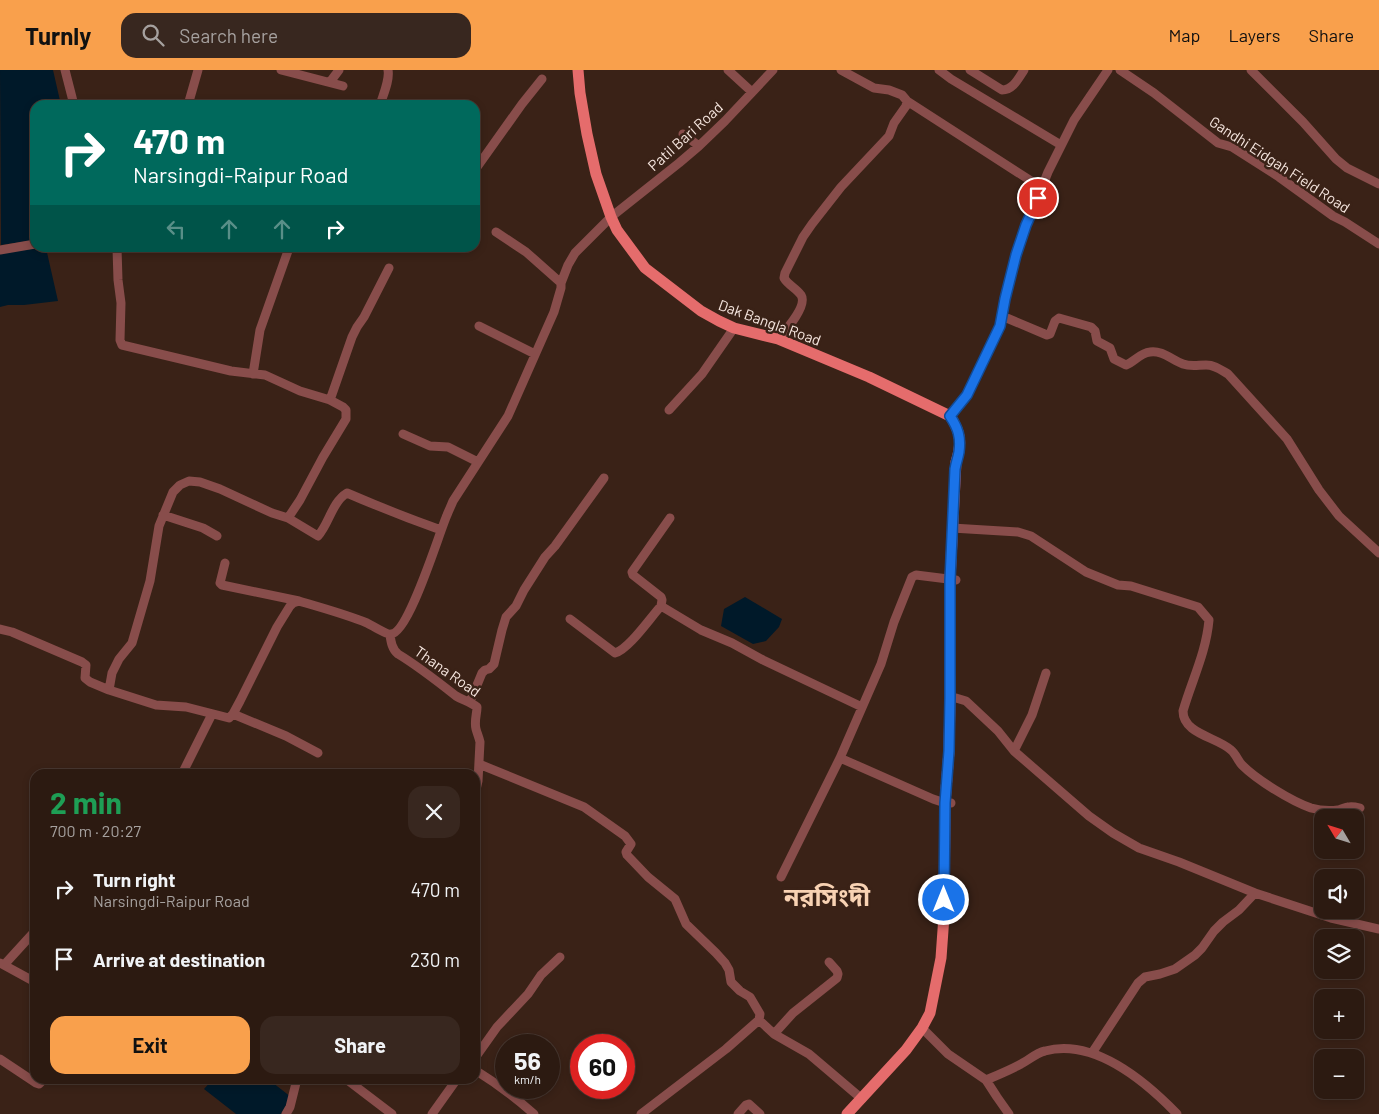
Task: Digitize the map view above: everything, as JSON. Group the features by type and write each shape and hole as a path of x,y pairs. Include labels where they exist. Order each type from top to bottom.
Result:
{"main road":[{"name":"Dak Bangla Road","path":"578,70 587,134 596,174 610,217 617,230 646,268 701,311 719,322 734,328 778,339 869,377 950,416"},
{"path":"856,1114 911,1054 924,1031 935,992 941,958 949,751 953,698 956,462 959,454 960,439 957,427 950,416"},
{"path":"847,1114 924,1031"}],"street":[{"path":"65,70 73,100"},
{"path":"189,100 198,70"},
{"path":"281,70 344,86"},
{"path":"330,82 339,70"},
{"path":"381,100 388,78 388,70"},
{"path":"728,70 752,92"},
{"name":"Patil Bari Road","path":"390,635 394,634 403,624 418,592 453,501 508,416 554,312 561,283 575,253 610,217 699,146 773,70"},
{"path":"841,70 874,88 889,90 902,96 1042,188"},
{"path":"940,70 951,79 1061,145"},
{"path":"970,70 1002,90 1011,88 1024,70"},
{"path":"950,416 967,395 996,334 1021,240 1061,145 1074,120 1108,70"},
{"name":"Gandhi Eidgah Field Road","path":"1120,70 1154,92 1218,143 1232,146 1333,216 1379,244"},
{"path":"1251,70 1303,122 1336,159 1348,168 1379,184"},
{"path":"480,163 542,79"},
{"path":"778,339 802,306 802,296 784,278 803,237 841,187 889,136 907,101"},
{"path":"683,134 699,146"},
{"path":"496,232 526,252 561,283"},
{"path":"0,250 30,245"},
{"path":"117,252 121,303 121,344 231,371 265,375 300,391 330,400 346,410 346,419 288,518"},
{"path":"253,374 260,330 289,252"},
{"path":"330,400 352,337 388,268"},
{"path":"1002,316 1047,335 1050,334 1055,321 1059,318 1091,327 1095,331 1098,341 1110,348 1114,359 1126,365 1142,354 1153,351 1160,352 1185,365 1207,365 1219,368 1228,374 1287,439 1319,490 1339,516 1379,553"},
{"path":"479,326 535,354"},
{"path":"669,410 702,374 734,328"},
{"path":"403,434 430,446 448,447 478,462"},
{"path":"470,702 482,673 494,664 506,617 516,606 527,584 545,557 604,478"},
{"path":"109,690 112,673 132,643 150,580 159,526 173,492 180,485 189,481 200,482 220,489 272,513 288,518 318,536 338,502 347,493 358,499 441,530"},
{"path":"163,515 203,528 217,536"},
{"path":"570,619 615,653 629,644 660,606 662,600 633,575 632,572 670,518"},
{"path":"955,528 1025,534 1086,572 1118,585 1131,586 1198,607 1209,620 1208,629 1206,646 1183,711 1185,721 1193,729 1230,748 1249,772 1301,804 1314,809 1339,810 1350,806 1360,808"},
{"path":"225,562 220,580 222,585 299,600 348,616 390,635"},
{"path":"781,877 840,758 881,664 894,622 912,577 916,575 953,580"},
{"path":"0,629 12,632 82,662 86,665 85,678 109,690 156,705 186,707 229,718 233,714 276,627 290,606 299,600"},
{"path":"660,606 701,630 732,643 763,660 862,707"},
{"name":"Thana Road","path":"390,635 394,651 426,672 458,698 470,702 477,707 475,722 480,742 479,769"},
{"path":"1014,750 1032,715 1046,673"},
{"path":"953,698 966,701 998,731 1014,750 1090,816 1113,833 1139,848 1255,893 1331,918 1379,929"},
{"path":"184,769 212,714"},
{"path":"233,714 286,736 318,753"},
{"path":"840,758 933,799 948,803"},
{"path":"479,764 584,807 625,836 631,844 626,852 627,854 648,877 675,899 686,924 725,963 729,970 731,982 750,997 760,1014 759,1020 726,1049 641,1114"},
{"path":"1092,1053 1138,983 1145,977 1175,968 1195,955 1223,922 1240,910 1255,893"},
{"path":"30,936 2,964 30,979"},
{"path":"480,1051 497,1027 560,957"},
{"path":"774,1034 794,1014 837,978 837,971 829,962"},
{"path":"759,1020 774,1034 809,1054 862,1099"},
{"path":"924,1031 948,1054 986,1080 1010,1114"},
{"path":"986,1080 1042,1052 1054,1049 1077,1050 1092,1053 1120,1067 1137,1078 1177,1114"},
{"path":"0,1058 30,1079"},
{"path":"480,1073 509,1093 534,1114"},
{"path":"286,1114 296,1084"},
{"path":"353,1084 392,1114"},
{"path":"432,1114 453,1084"},
{"path":"738,1114 749,1104 760,1114"}],"water":[{"path":"0,70 53,70 60,100 30,100 30,241 1,245"},
{"path":"30,249 30,252 47,252 58,301 0,307 0,253"},
{"path":"745,597 782,619 779,627 766,641 753,644 721,626 724,609"},
{"path":"208,1084 274,1084 291,1097 281,1114 236,1114 204,1089"}],"district":[{"name":"নরসিংদী","path":"827,896"}],"route":[{"path":"944,900 945,803 949,751 950,698 950,580 955,469 960,439 957,427 950,416 967,395 1000,326 1016,255 1038,198"}]}
